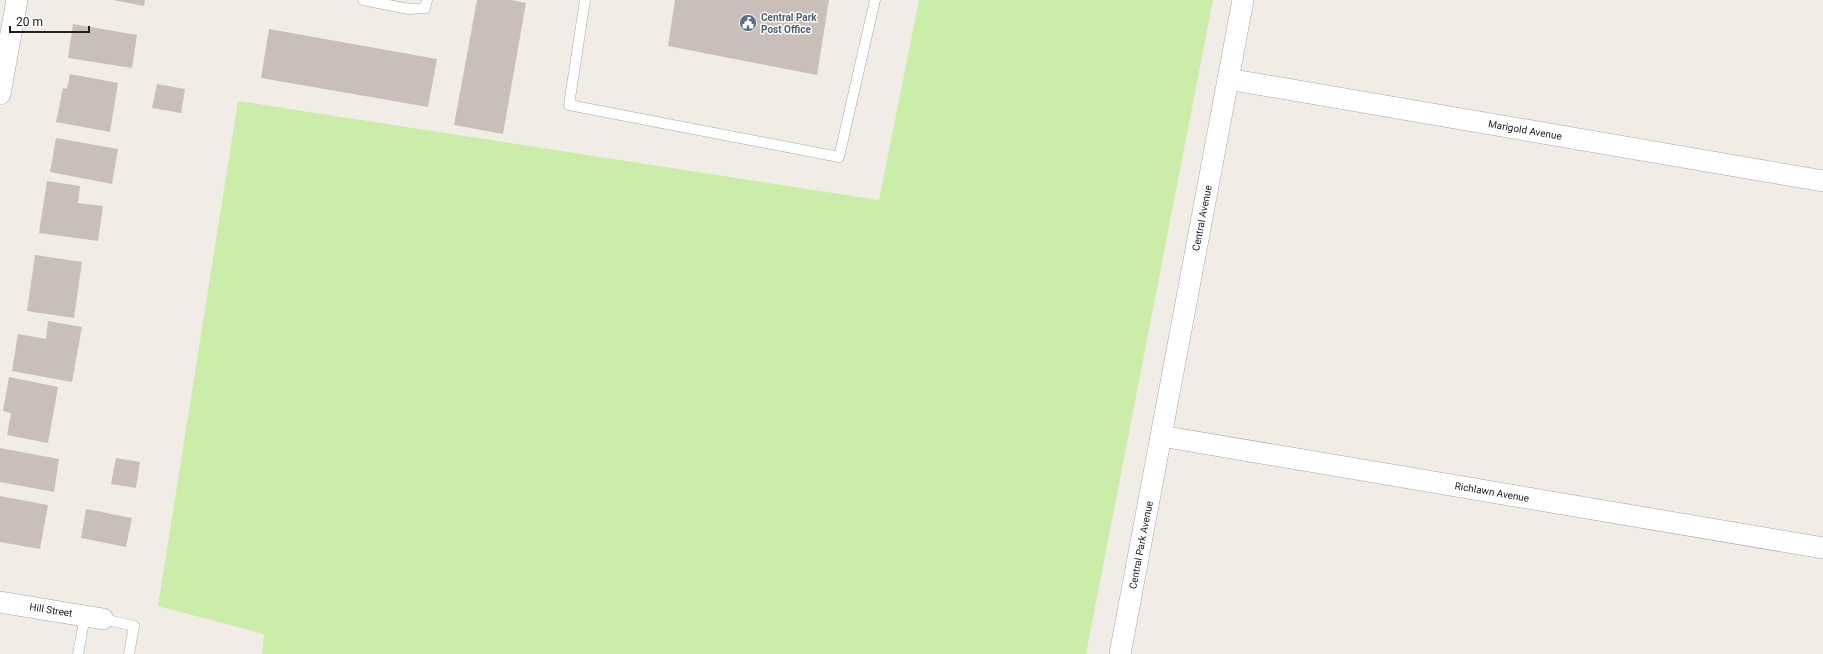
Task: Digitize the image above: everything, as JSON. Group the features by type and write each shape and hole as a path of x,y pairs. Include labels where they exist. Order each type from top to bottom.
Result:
{"street":[{"path":"0,94 16,0"},
{"name":"Central Avenue","path":"1161,436 1243,0"},
{"name":"Marigold Avenue","path":"1228,79 1823,181"},
{"name":"Richlawn Avenue","path":"1161,436 1823,548"},
{"name":"Central Park Avenue","path":"1120,654 1161,436"},
{"name":"Hill Street","path":"0,602 94,617"}],"lane":[{"path":"364,0 409,9 425,8 426,0"},
{"path":"585,0 569,105 839,157 875,0"},
{"path":"78,654 94,617 134,626 129,654"}],"green space":[{"path":"919,0 1213,0 1086,654 262,654 264,634 158,606 238,101 879,200"}],"building":[{"path":"113,0 145,0 144,6"},
{"path":"477,0 511,0 526,3 503,134 454,125"},
{"name":"Central Park Post Office","path":"675,0 829,0 817,75 668,46"},
{"path":"73,24 137,35 132,68 68,58"},
{"path":"269,29 437,59 428,107 261,78"},
{"path":"70,74 118,83 110,132 56,122 63,88 67,89"},
{"path":"157,84 185,89 181,113 152,108"},
{"path":"56,138 118,149 112,184 50,172"},
{"path":"47,181 80,186 78,203 103,206 98,241 39,233"},
{"path":"35,255 82,262 74,318 27,311"},
{"path":"48,321 82,327 72,382 12,371 18,334 46,339"},
{"path":"9,377 58,387 48,443 7,435 11,413 3,411"},
{"path":"0,448 59,459 54,492 0,482"},
{"path":"116,458 140,462 136,488 111,484"},
{"path":"0,496 48,505 40,549 0,542"},
{"path":"86,509 132,518 126,547 81,538"}],"place":[{"name":"Central Park Post Office","path":"748,23"}]}
